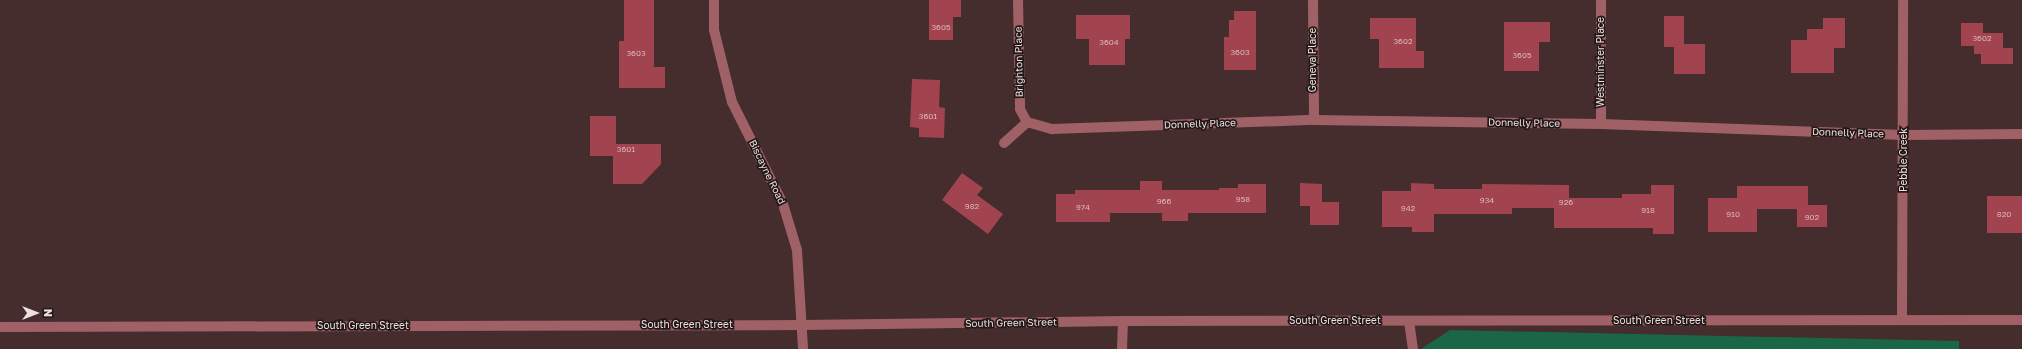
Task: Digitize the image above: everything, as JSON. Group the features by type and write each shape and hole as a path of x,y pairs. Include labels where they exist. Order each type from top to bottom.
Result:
{"street":[{"name":"Biscayne Road","path":"714,0 714,30 732,102 783,204 797,250 803,349"},
{"name":"Brighton Place","path":"1018,0 1020,104 1027,122"},
{"name":"Geneva Place","path":"1313,0 1314,120"},
{"name":"Westminster Place","path":"1601,0 1601,124"},
{"name":"Pebble Creek","path":"1902,320 1904,135 1903,0"},
{"name":"Donnelly Place","path":"1027,122 1052,129 1314,120 1601,124 1904,135 2022,134"},
{"path":"1004,143 1027,122"},
{"name":"South Green Street","path":"0,327 802,325 1123,321 2022,320"},
{"path":"1122,349 1123,321"},
{"path":"1409,321 1413,349"}],"green space":[{"path":"1450,330 1959,341 1959,349 1421,349"}],"building":[{"path":"624,0 654,0 654,67 665,67 665,88 619,88 619,41 624,41"},
{"path":"929,0 961,0 961,17 953,17 953,40 929,40"},
{"path":"1234,11 1256,11 1256,70 1224,70 1224,37 1229,37 1229,20 1234,20"},
{"path":"1076,15 1130,15 1130,39 1125,39 1125,65 1089,65 1089,39 1076,39"},
{"path":"1664,16 1684,16 1684,44 1705,44 1705,74 1674,74 1674,47 1664,47"},
{"path":"1370,18 1416,18 1416,51 1424,51 1424,68 1379,68 1379,39 1370,39"},
{"path":"1823,18 1845,18 1845,48 1834,48 1834,73 1791,73 1791,40 1807,40 1807,29 1823,29"},
{"path":"1504,22 1550,22 1550,42 1539,42 1539,71 1504,71"},
{"path":"1961,23 1983,23 1983,33 2003,33 2003,48 2013,48 2013,64 1981,64 1981,54 1974,54 1974,46 1961,46"},
{"path":"912,79 940,80 939,107 945,108 944,138 919,137 919,128 910,127"},
{"path":"590,116 616,116 616,144 661,144 661,164 642,184 613,184 613,156 590,156"},
{"path":"962,173 983,188 977,195 1003,214 988,234 942,200"},
{"path":"1140,181 1162,181 1162,190 1219,190 1219,188 1238,188 1238,184 1266,184 1266,213 1188,213 1188,221 1162,221 1162,213 1110,213 1110,222 1056,222 1056,194 1075,194 1075,190 1140,190"},
{"path":"1300,183 1322,184 1322,202 1339,202 1339,225 1310,225 1310,206 1300,206"},
{"path":"1411,183 1434,184 1434,189 1482,189 1482,184 1569,185 1569,198 1622,198 1622,194 1651,194 1651,185 1674,185 1674,234 1653,234 1653,228 1554,228 1554,208 1512,208 1512,214 1434,214 1434,232 1412,232 1412,227 1382,227 1382,191 1411,191"},
{"path":"1737,186 1808,186 1808,205 1827,205 1827,227 1797,227 1797,209 1757,209 1757,232 1708,232 1708,198 1737,198"},
{"path":"1987,196 2022,196 2022,233 1987,233"}]}
